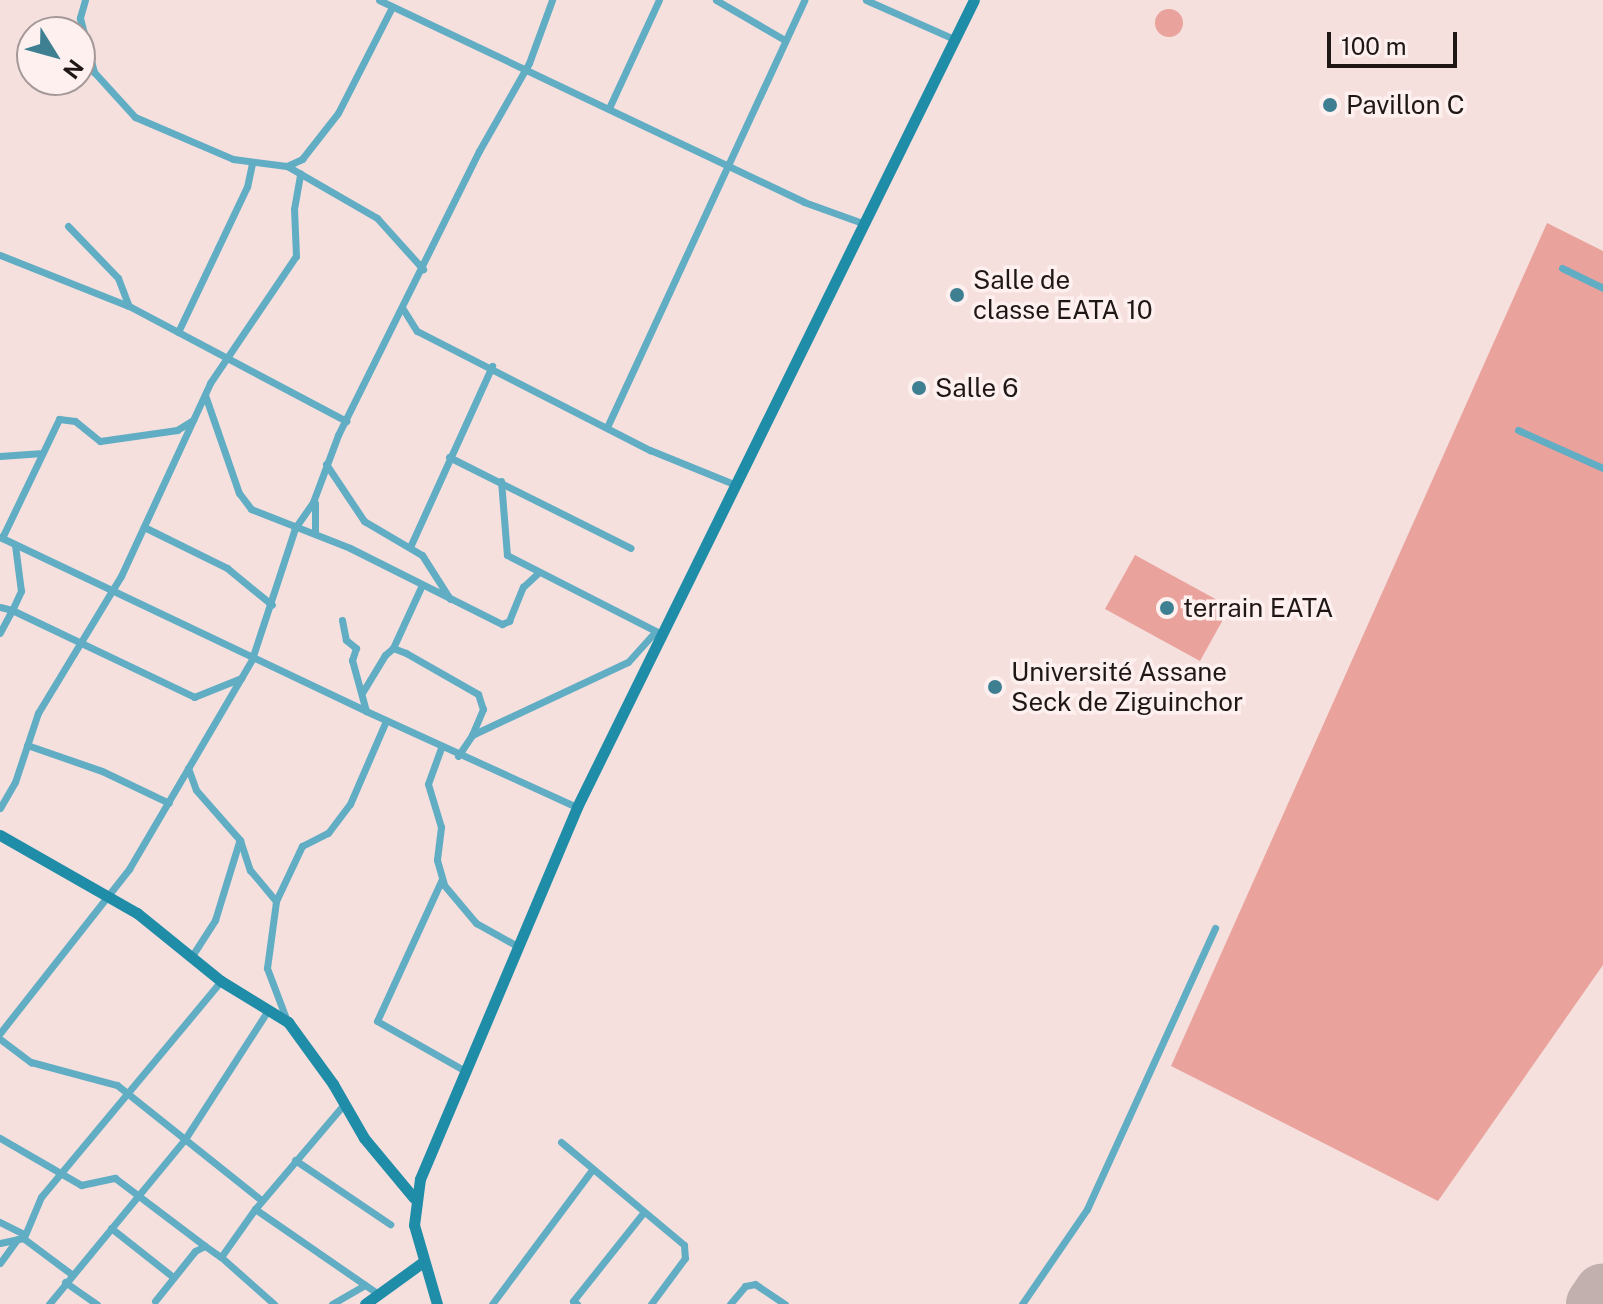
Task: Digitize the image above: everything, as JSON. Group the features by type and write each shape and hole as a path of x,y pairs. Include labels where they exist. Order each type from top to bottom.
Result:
{"street":[{"path":"85,0 80,18 94,72 135,117 252,164 287,166 302,159 338,113 392,7"},
{"path":"379,0 728,165 865,224"},
{"path":"261,1200 128,1092 104,1080 31,1062 0,1036 106,894 129,869 243,677 272,605 295,528 315,497 346,421 495,119 525,69 552,0"},
{"path":"609,108 659,0"},
{"path":"716,0 729,2 783,39"},
{"path":"608,425 664,294 804,0"},
{"path":"866,0 954,39"},
{"path":"437,1304 414,1225 414,1198 577,807 659,633 736,485 974,0"},
{"path":"178,332 247,187 252,164"},
{"path":"287,166 377,218 423,269"},
{"path":"0,808 38,713 110,588 121,576 205,395 225,360 296,256 294,209 300,174"},
{"path":"68,226 118,278 129,306"},
{"path":"0,255 129,306 225,360 346,421"},
{"path":"1562,268 1603,288"},
{"path":"403,309 417,331 608,425 650,450 736,485"},
{"path":"410,547 492,366"},
{"path":"205,395 244,503 295,528 315,533 502,624 509,621 523,587 539,572"},
{"path":"193,420 177,430 100,441 61,417 39,453 1,537 458,756 577,807"},
{"path":"1518,430 1600,466 1603,454"},
{"path":"0,456 39,453"},
{"path":"449,457 631,548"},
{"path":"326,464 364,521 410,547 433,567 450,599"},
{"path":"501,481 503,552 659,633"},
{"path":"315,497 315,533"},
{"path":"144,527 227,568 272,605"},
{"path":"0,633 21,591 15,545"},
{"path":"362,693 393,648 422,585"},
{"path":"0,607 194,697 243,677"},
{"path":"342,620 346,640 356,648 352,660 366,711"},
{"path":"472,735 628,662 659,633"},
{"path":"393,648 478,694 483,709 472,735 458,756"},
{"path":"386,721 350,804 328,833 302,846 276,901 267,968 288,1022 345,1103 364,1138 414,1198"},
{"path":"27,745 102,771 169,803"},
{"path":"441,748 428,784 441,827 442,879 377,1021 467,1072"},
{"path":"188,768 202,799 240,840 250,870 276,901"},
{"path":"0,835 106,894 192,956 221,981 288,1022"},
{"path":"192,956 215,920 240,840"},
{"path":"442,879 476,923 519,947"},
{"path":"1022,1304 1087,1209 1215,928"},
{"path":"0,1222 25,1235 41,1197 221,981"},
{"path":"49,1304 70,1273 141,1195 185,1139 268,1010"},
{"path":"221,1257 261,1200 345,1103"},
{"path":"0,1138 60,1176 81,1185 111,1177 141,1195 221,1257 274,1304"},
{"path":"561,1142 591,1171 684,1245 687,1254 651,1304"},
{"path":"295,1160 390,1224"},
{"path":"492,1304 591,1171"},
{"path":"255,1209 378,1294"},
{"path":"577,1304 573,1301 643,1213"},
{"path":"111,1228 173,1277"},
{"path":"0,1243 23,1238 70,1273"},
{"path":"0,1263 17,1240"},
{"path":"155,1303 186,1258 205,1246"},
{"path":"365,1304 423,1262"},
{"path":"65,1282 97,1304"},
{"path":"730,1304 745,1286 755,1284 785,1304"},
{"path":"332,1304 365,1285"}],"shaded area":[{"path":"1169,9 1179,13 1183,23 1179,33 1169,37 1159,33 1155,23 1159,13"},
{"path":"1547,223 1603,251 1603,965 1438,1201 1171,1066"},
{"name":"terrain EATA","path":"1135,555 1230,607 1200,661 1105,609"}],"runway":[{"path":"1595,1304 1603,1292"}],"place":[{"name":"Pavillon C","path":"1330,105"},
{"name":"Salle de classe EATA 10","path":"957,295"},
{"name":"Salle 6","path":"919,388"},
{"name":"terrain EATA","path":"1167,608"},
{"name":"Université Assane Seck de Ziguinchor","path":"995,687"}]}
